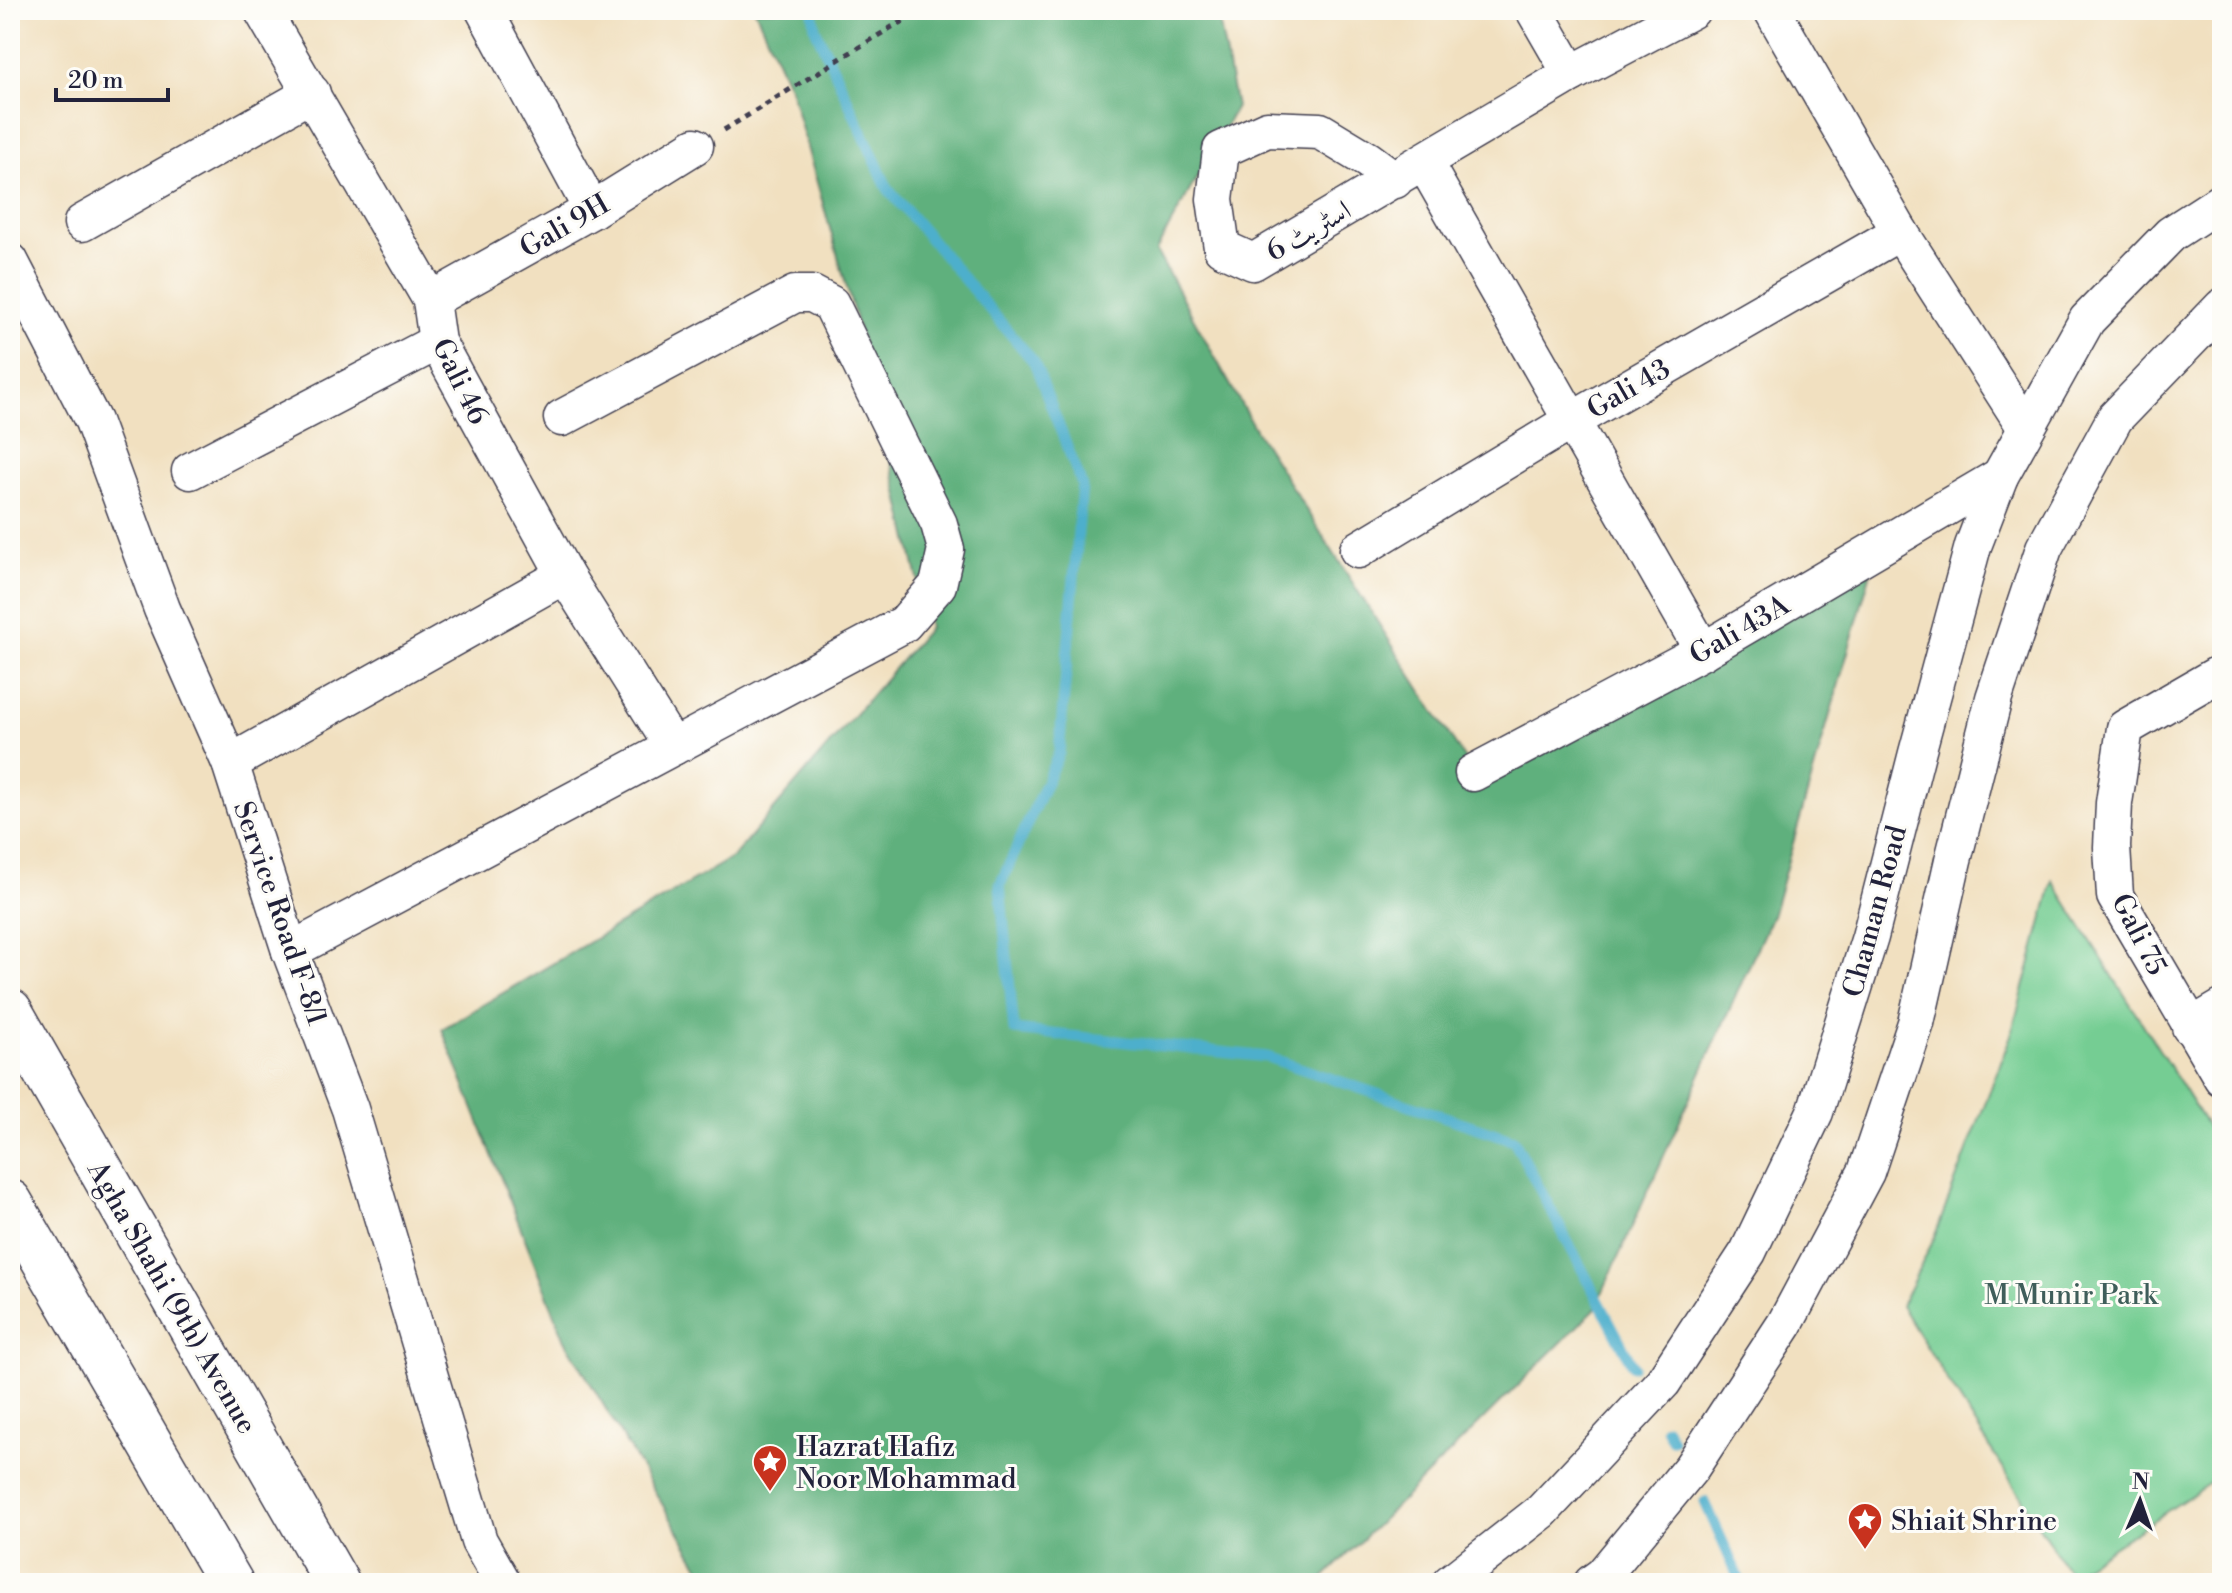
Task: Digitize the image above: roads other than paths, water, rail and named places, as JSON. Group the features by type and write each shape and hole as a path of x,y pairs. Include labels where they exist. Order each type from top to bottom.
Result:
{"main road":[{"name":"Agha Shahi (9th) Avenue","path":"10,1011 337,1583"},
{"path":"10,1202 231,1583"}],"street":[{"name":"Gali 46","path":"262,10 431,300 437,342 565,575 673,747"},
{"path":"1534,10 1571,74"},
{"name":"اسٹریٹ 6","path":"1409,171 1368,160 1320,131 1267,129 1221,150 1215,199 1222,248 1253,262 1409,171 1571,74 1692,10"},
{"path":"1772,10 1900,232 2026,428"},
{"path":"487,11 592,210"},
{"path":"82,223 312,93"},
{"name":"Gali 9H","path":"431,300 592,210 695,146"},
{"path":"1409,171 1573,420 1703,651"},
{"name":"Chaman Road","path":"1450,1583 1542,1511 1663,1382 1748,1252 1815,1112 1870,937 1973,546 2000,476 2087,320 2171,234 2222,201"},
{"name":"Gali 43","path":"1358,550 1573,420 1900,232"},
{"name":"Service Road F-8/1","path":"10,261 93,421 162,609 230,763 290,951 350,1109 479,1541 503,1583"},
{"path":"290,951 904,624 938,585 946,549 939,524 831,304 812,294 795,294 562,418"},
{"path":"1592,1583 1603,1575 1691,1468 1785,1324 1866,1172 1916,1023 1994,698 2044,548 2115,418 2220,314"},
{"path":"190,471 437,342"},
{"name":"Gali 43A","path":"1473,773 1703,651 2000,476"},
{"path":"230,763 565,575"},
{"name":"Gali 75","path":"2222,672 2125,728 2114,803 2112,847 2115,896 2222,1078"},
{"path":"2190,1027 2222,1008"}],"waterway":[{"path":"813,10 815,28 888,189 1034,362 1082,485 1059,753 1000,885 1014,1030 1267,1057 1514,1140 1633,1366"},
{"path":"1666,1428 1672,1440"},
{"path":"1705,1502 1741,1583"}],"place":[{"name":"Hazrat Hafiz Noor Mohammad","path":"770,1493"},
{"name":"Shiait Shrine","path":"1865,1551"}],"park label":[{"name":"M Munir Park","path":"2071,1294"}]}
